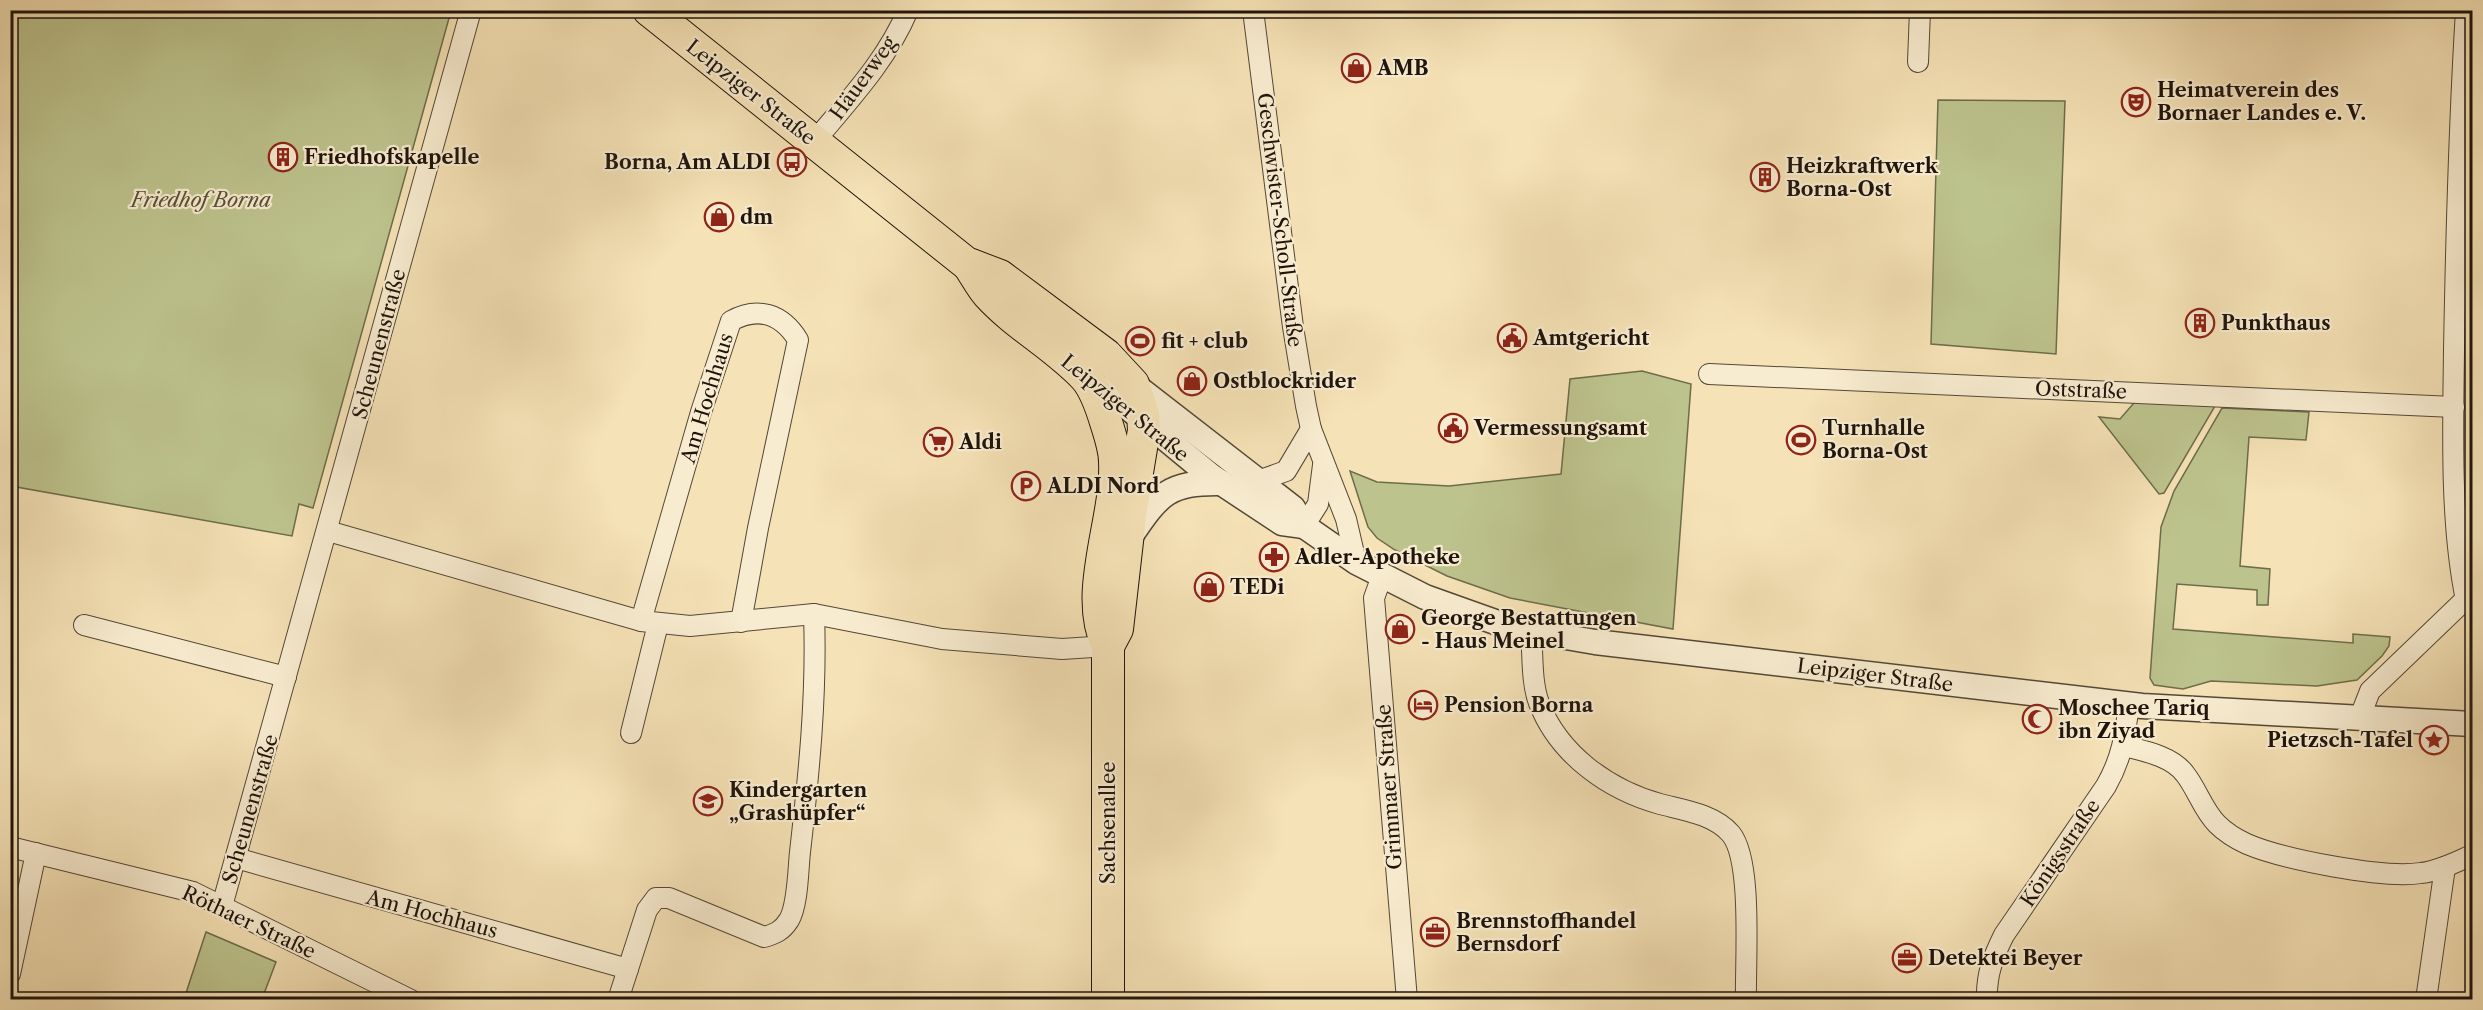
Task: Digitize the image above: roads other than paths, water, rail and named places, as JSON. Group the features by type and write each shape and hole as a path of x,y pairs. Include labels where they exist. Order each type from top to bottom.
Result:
{"main road":[{"name":"Leipziger Straße","path":"649,10 966,263 988,294 1086,378"},
{"name":"Leipziger Straße","path":"966,263 1000,276 1106,355 1133,384"},
{"name":"Sachsenallee","path":"1086,378 1109,430 1115,460 1115,477 1105,537 1099,610 1101,633 1108,646"},
{"name":"Sachsenallee","path":"1108,999 1108,646 1117,629 1126,542 1147,428 1133,384"}],"street":[{"name":"Scheunenstraße","path":"222,906 471,10"},
{"name":"Häuerweg","path":"814,142 871,74 890,46 908,10"},
{"name":"Geschwister-Scholl-Straße","path":"1252,10 1293,327 1311,429 1346,519 1356,562"},
{"path":"1918,62 1920,10"},
{"path":"2362,719 2370,691 2469,596 2459,566 2454,407 2457,171 2466,10"},
{"name":"Am Hochhaus","path":"631,733 650,622 701,412 731,321 743,314 756,312 769,314 781,320 791,328 798,340 758,528 741,622"},
{"name":"Oststraße","path":"1709,374 2454,407"},
{"name":"Leipziger Straße","path":"1086,378 1147,428 1222,483 1282,523 1304,526"},
{"name":"Leipziger Straße","path":"1133,384 1293,508 1304,526 1356,562 1425,597 1462,611 1532,631 1595,642 2129,704 2472,724"},
{"path":"1115,477 1124,455 1147,428 1177,420"},
{"path":"1258,481 1286,471 1311,429"},
{"name":"Geschwister-Scholl-Straße","path":"1304,526 1318,504 1323,461"},
{"path":"1126,542 1147,511 1163,494 1192,483 1222,483"},
{"path":"328,531 650,622 690,626 814,614 942,639 1062,649 1108,646"},
{"name":"Grimmaer Straße","path":"1382,576 1374,598 1407,999"},
{"path":"618,999 647,910 656,898 669,898 764,937 777,934 790,918 798,877 814,711 816,661 814,614"},
{"path":"84,625 286,677"},
{"path":"1532,631 1538,702 1552,728 1568,749 1609,784 1652,801 1697,813 1731,834 1743,867 1746,999"},
{"name":"Königsstraße","path":"1987,999 1986,979 2004,934 2106,786 2124,746 2129,704"},
{"path":"2124,746 2149,752 2184,772 2216,823 2248,844 2274,853 2376,873 2422,873 2445,867 2472,855"},
{"name":"Röthaer Straße","path":"10,846 193,892 411,999"},
{"path":"10,974 36,853"},
{"name":"Am Hochhaus","path":"236,858 628,969"},
{"path":"2426,999 2445,867"}],"place":[{"name":"AMB","path":"1356,68"},
{"name":"Heimatverein des Bornaer Landes e. V.","path":"2136,102"},
{"name":"Friedhofskapelle","path":"283,157"},
{"name":"Borna, Am ALDI","path":"792,162"},
{"name":"Heizkraftwerk Borna-Ost","path":"1765,177"},
{"name":"dm","path":"719,217"},
{"name":"Punkthaus","path":"2200,323"},
{"name":"Amtgericht","path":"1512,338"},
{"name":"fit + club","path":"1140,341"},
{"name":"Ostblockrider","path":"1192,381"},
{"name":"Vermessungsamt","path":"1453,428"},
{"name":"Turnhalle Borna-Ost","path":"1801,440"},
{"name":"Aldi","path":"938,442"},
{"name":"ALDI Nord","path":"1026,486"},
{"name":"Adler-Apotheke","path":"1274,557"},
{"name":"TEDi","path":"1209,587"},
{"name":"George Bestattungen - Haus Meinel","path":"1400,629"},
{"name":"Pension Borna","path":"1423,705"},
{"name":"Moschee Tariq ibn Ziyad","path":"2037,719"},
{"name":"Pietzsch-Tafel","path":"2434,740"},
{"name":"Kindergarten „Grashüpfer“","path":"708,801"},
{"name":"Brennstoffhandel Bernsdorf","path":"1435,932"},
{"name":"Detektei Beyer","path":"1907,958"}],"park label":[{"name":"Friedhof Borna","path":"201,200"}]}
